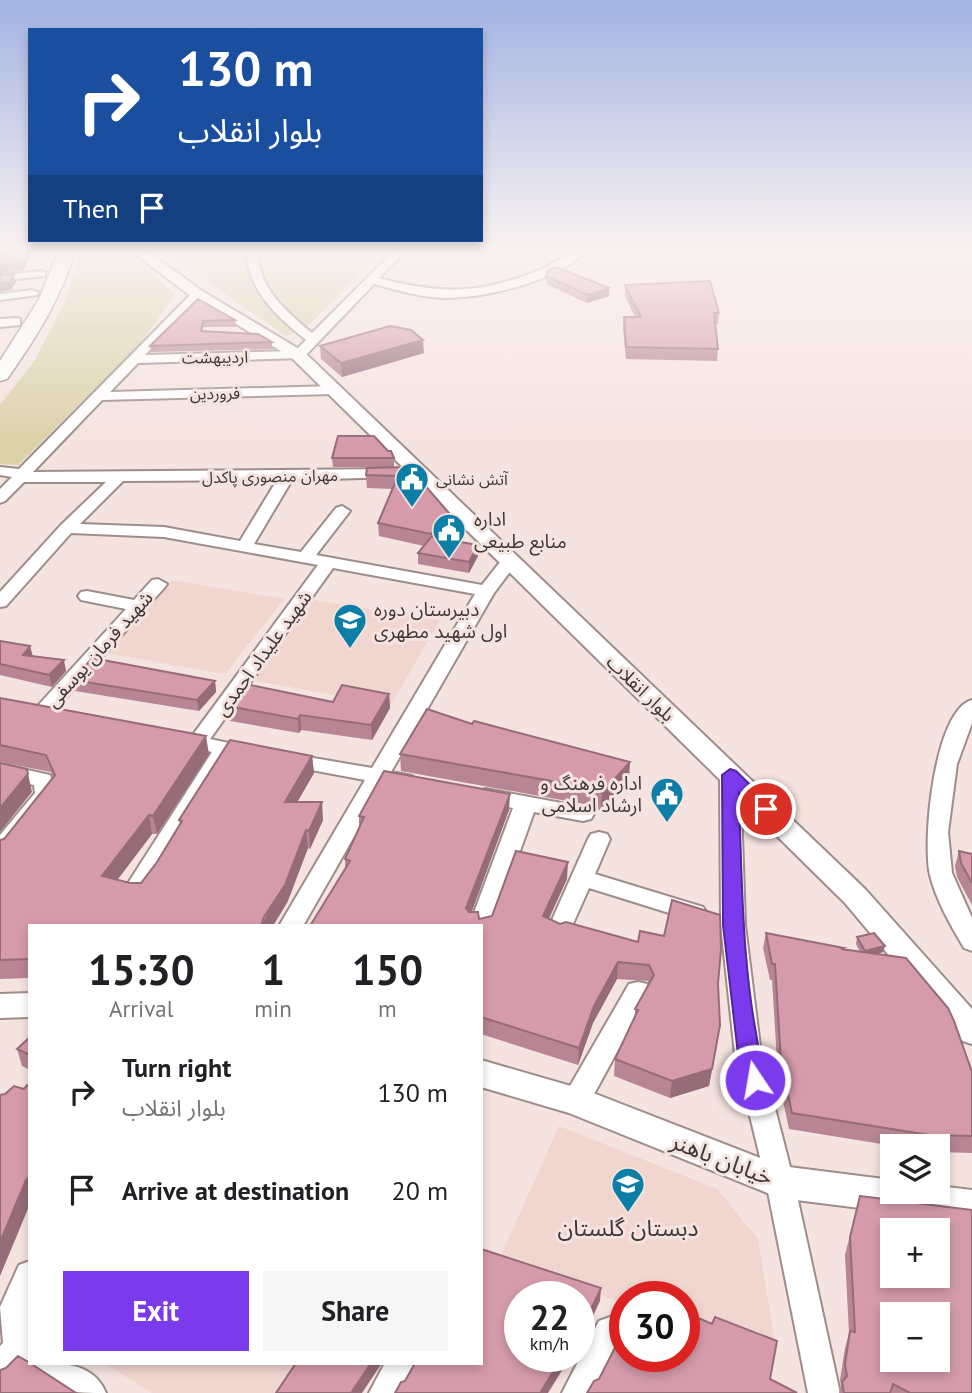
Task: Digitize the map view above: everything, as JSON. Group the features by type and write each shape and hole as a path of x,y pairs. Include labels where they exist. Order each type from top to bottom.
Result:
{"main road":[{"path":"0,375 42,313"},
{"path":"0,344 8,322"}],"street":[{"path":"0,498 178,313"},
{"name":"بلوار انقلاب","path":"229,313 264,334 305,348 334,390 855,895 972,1031"},
{"path":"281,313 305,348 339,313"},
{"path":"230,333 264,334"},
{"name":"اردیبهشت","path":"133,359 305,348"},
{"name":"فروردین","path":"97,396 334,390"},
{"name":"مهران منصوری پاکدل","path":"0,471 16,473 21,477 420,474"},
{"path":"244,547 287,476"},
{"path":"0,602 67,528 120,477"},
{"path":"304,558 342,511"},
{"path":"67,528 163,532 486,591"},
{"path":"292,924 486,591 510,561"},
{"name":"شهید علیداد احمدی","path":"197,743 329,562"},
{"name":"شهید فرمان یوسفی","path":"67,719 34,713 158,583"},
{"path":"87,596 137,606"},
{"path":"972,706 937,815 941,873 972,942"},
{"path":"158,736 431,786"},
{"path":"134,891 225,748"},
{"path":"0,771 43,780 46,794 0,850"},
{"path":"730,775 733,925 748,1054 780,1182 824,1393"},
{"path":"472,793 583,814"},
{"path":"482,924 526,803"},
{"path":"560,929 599,839"},
{"path":"582,878 733,925"},
{"path":"576,1101 638,990"},
{"path":"0,1006 28,1005"},
{"name":"خیابان باهنر","path":"483,1074 576,1101 780,1182 972,1206"},
{"path":"18,1355 15,1308 28,1279"},
{"path":"578,1393 609,1334"},
{"path":"37,1365 90,1393"},
{"path":"385,1393 403,1365"}],"shaded area":[{"path":"59,313 162,313 141,343 18,465 0,464 0,405 35,360"},
{"path":"253,313 321,313 308,326 286,336"},
{"path":"172,580 284,599 225,674 106,653"},
{"name":"دبیرستان دوره اول شهید مطهری","path":"314,600 440,620 391,705 255,681"},
{"name":"دبستان گلستان","path":"559,1126 717,1189 758,1239 775,1343 700,1327 700,1281 609,1281 609,1298 595,1293 595,1281 557,1281 498,1262"},
{"path":"107,1365 296,1365 278,1393 152,1393"}],"building":[{"path":"184,313 223,313 235,320 203,321 201,331 258,334 272,342 150,346"},
{"path":"639,313 714,313 718,349 626,347 624,317 641,317"},
{"path":"390,326 411,330 423,340 341,363 320,346"},
{"path":"338,436 374,436 391,451 394,458 332,458"},
{"path":"409,467 449,513 431,534 378,523 398,476 366,475 367,468"},
{"path":"431,537 478,545 469,562 418,553"},
{"path":"0,641 30,646 23,655 64,660 49,675 0,664"},
{"path":"92,658 215,681 197,700 73,680"},
{"path":"245,684 333,702 342,685 389,694 371,725 300,715 298,719 228,706"},
{"path":"0,698 206,736 153,816 149,815 102,876 130,883 141,883 157,862 182,821 179,820 230,740 312,756 285,802 322,802 309,831 306,830 285,885 262,924 28,924 28,959 0,960 0,840 4,839 55,775 46,755 0,745"},
{"path":"427,709 472,724 474,721 630,762 602,793 585,787 400,754"},
{"path":"0,763 27,769 28,774 0,808"},
{"path":"384,771 510,794 466,908 469,912 478,912 479,919 492,916 516,851 568,862 543,916 560,924 566,922 638,942 640,931 664,936 672,900 720,915 720,1025 712,1069 672,1081 615,1059 638,1010 635,1009 654,975 649,965 618,962 594,1006 579,1048 483,1018 483,924 311,924 350,861 345,859 364,817 359,816"},
{"path":"959,851 972,854 972,883 961,863"},
{"path":"766,933 844,948 841,949 906,958 948,1008 954,1021 972,1072 972,1136 923,1134 792,1113 781,1061 775,964 772,964"},
{"path":"874,933 885,946 865,951 857,937"},
{"path":"28,1039 28,1054 17,1049"},
{"path":"14,1086 24,1089 28,1086 28,1178 0,1242 0,1095"},
{"path":"860,1196 880,1198 880,1204 924,1204 972,1210 972,1393 910,1393 893,1384 890,1393 844,1393 842,1382 847,1376 845,1364 850,1331 855,1332 850,1237"},
{"path":"483,1250 579,1281 504,1281 504,1372 553,1372 540,1393 395,1393 401,1382 405,1381 414,1365 483,1365"},
{"path":"595,1286 601,1288 595,1301"},
{"path":"715,1317 777,1341 770,1379 797,1393 587,1393 594,1381 599,1379 609,1359 609,1372 700,1372 700,1319 712,1324"},
{"path":"18,1356 28,1362 28,1365 33,1365 76,1393 0,1393 0,1370 6,1368"},
{"path":"295,1365 370,1365 351,1393 276,1393"}],"place":[{"name":"آتش نشانی","path":"412,509"},
{"name":"اداره منابع طبیعی","path":"449,560"},
{"name":"دبیرستان دوره اول شهید مطهری","path":"350,650"},
{"name":"اداره فرهنگ و ارشاد اسلامی","path":"667,824"},
{"name":"دبستان گلستان","path":"628,1214"}],"route":[{"path":"755,1080 748,1054 733,925 730,775 766,809"}]}
